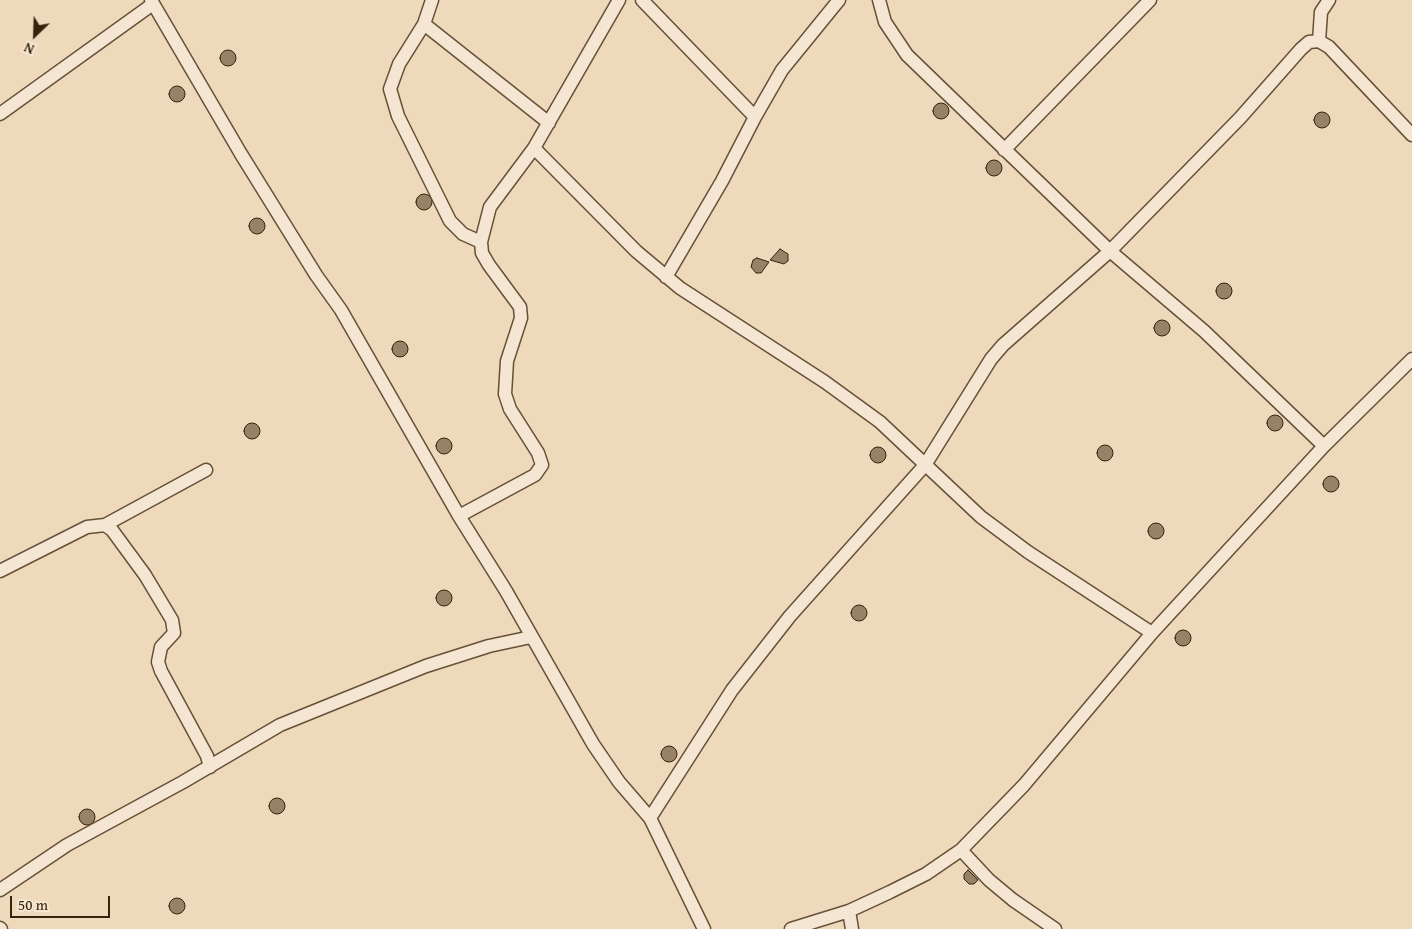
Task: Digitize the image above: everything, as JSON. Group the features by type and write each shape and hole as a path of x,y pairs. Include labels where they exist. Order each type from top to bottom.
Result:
{"street":[{"path":"432,0 424,24 399,64 392,82 390,96 450,221 463,234 481,242"},
{"path":"459,516 535,475 542,465 538,453 510,409 505,394 507,361 521,318 520,307 489,265 482,253 481,242 490,207 534,148 619,0"},
{"path":"642,0 755,117"},
{"path":"666,277 736,157 755,117 782,70 839,0"},
{"path":"879,0 885,22 892,37 907,55 1110,251 1204,331 1324,446"},
{"path":"1004,150 1150,0"},
{"path":"1319,41 1321,12 1329,0"},
{"path":"0,114 152,2 246,162 316,276 346,318 459,516 506,591 530,637 593,744 619,782 650,818 704,929"},
{"path":"424,24 549,123"},
{"path":"650,818 732,690 790,616 925,466 991,359 1003,345 1110,251 1240,118 1301,49 1309,42 1319,41 1329,47 1412,135"},
{"path":"534,148 636,251 666,277 722,317 826,382 880,422 981,517 1028,552 1152,633"},
{"path":"791,929 849,911 926,874 961,850 1024,784 1152,633 1324,446 1412,359"},
{"path":"0,571 87,527 105,524 206,470"},
{"path":"105,524 120,539 145,575 172,620 174,633 161,647 158,662 207,756 210,766"},
{"path":"0,890 66,846 280,725 426,666 489,646 530,637"},
{"path":"961,850 1013,900 1054,929"},
{"path":"849,911 852,929"}],"building":[{"path":"228,50 236,58 228,66 220,58"},
{"path":"177,86 185,94 177,102 169,94"},
{"path":"941,103 949,111 941,119 933,111"},
{"path":"1322,112 1330,120 1322,128 1314,120"},
{"path":"994,160 1002,168 994,176 986,168"},
{"path":"424,194 432,202 424,210 416,202"},
{"path":"257,218 265,226 257,234 249,226"},
{"path":"780,249 788,254 788,261 784,264 770,260"},
{"path":"757,258 769,262 761,273 756,273 751,267 753,260"},
{"path":"1224,283 1232,291 1224,299 1216,291"},
{"path":"1162,320 1170,328 1162,336 1154,328"},
{"path":"400,341 408,349 400,357 392,349"},
{"path":"1275,415 1283,423 1275,431 1267,423"},
{"path":"252,423 260,431 252,439 244,431"},
{"path":"444,438 452,446 444,454 436,446"},
{"path":"1105,445 1113,453 1105,461 1097,453"},
{"path":"878,447 886,455 878,463 870,455"},
{"path":"1331,476 1339,484 1331,492 1323,484"},
{"path":"1156,523 1164,531 1156,539 1148,531"},
{"path":"444,590 452,598 444,606 436,598"},
{"path":"859,605 867,613 859,621 851,613"},
{"path":"1183,630 1191,638 1183,646 1175,638"},
{"path":"669,746 677,754 669,762 661,754"},
{"path":"277,798 285,806 277,814 269,806"},
{"path":"87,809 95,817 87,825 79,817"},
{"path":"968,870 978,880 974,884 969,884 964,879 964,874"},
{"path":"177,898 185,906 177,914 169,906"}]}
